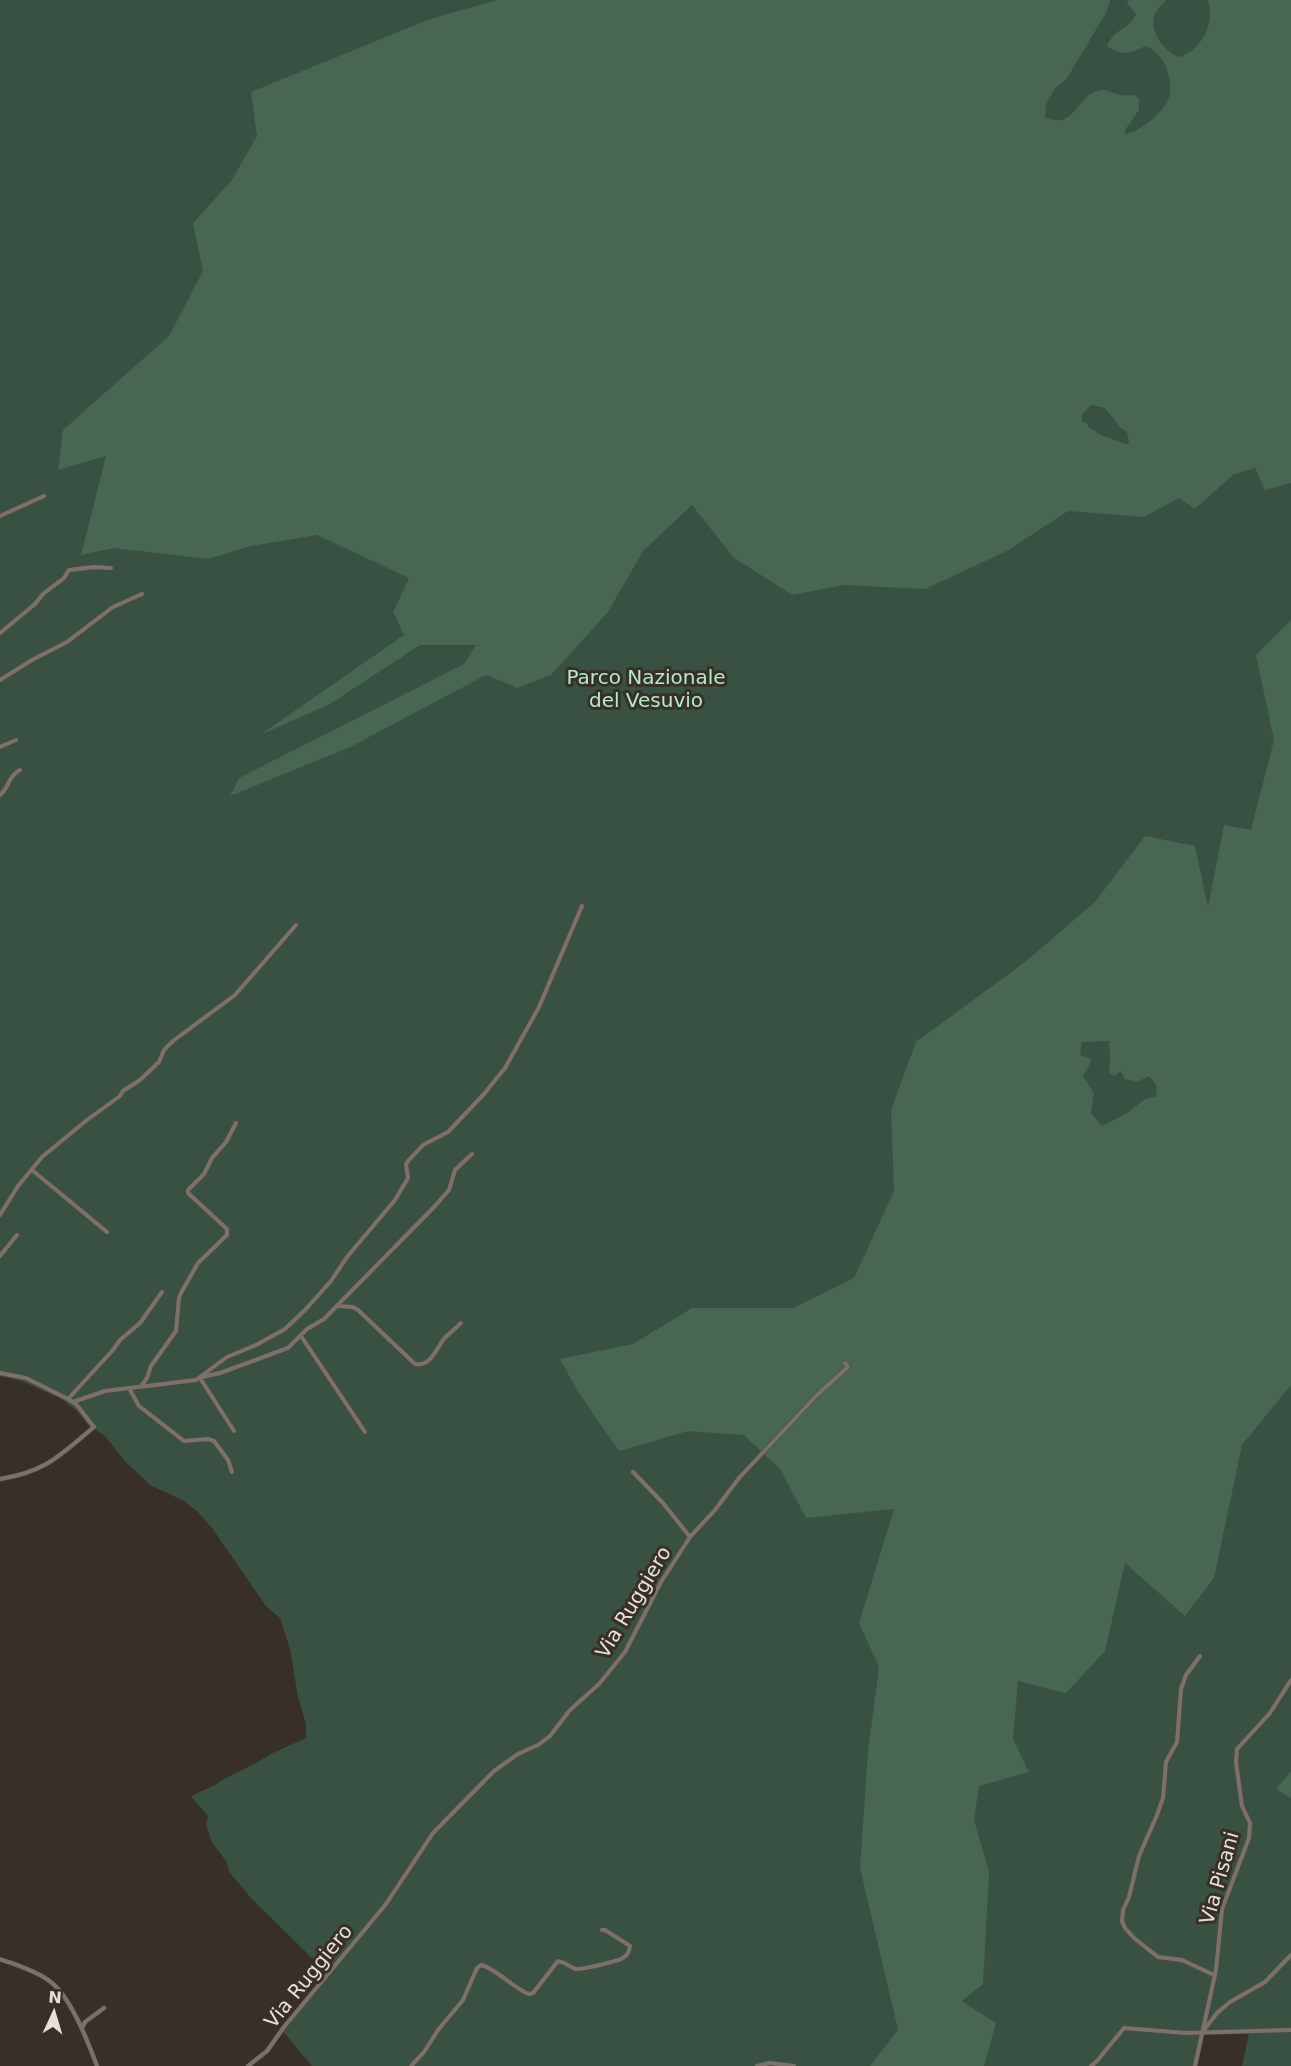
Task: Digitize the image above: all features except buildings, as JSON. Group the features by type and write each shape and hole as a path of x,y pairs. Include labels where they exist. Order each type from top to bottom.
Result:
{"street":[{"path":"0,516 44,496"},
{"path":"0,633 64,578 69,570 94,567 111,568"},
{"path":"0,680 67,642 113,607 142,594"},
{"path":"0,747 16,740"},
{"path":"0,795 12,774 20,770"},
{"path":"201,1378 215,1364 227,1357 256,1345 285,1329 305,1310 395,1200 408,1178 406,1164 409,1160 423,1145 448,1132 505,1068 539,1007 582,906"},
{"path":"0,1215 18,1186 42,1157 73,1130 140,1080 161,1060 164,1050 173,1041 235,994 296,925"},
{"path":"142,1386 151,1366 176,1331 181,1293 198,1263 227,1235 228,1229 188,1192 226,1142 236,1123"},
{"path":"74,1402 105,1391 196,1380 288,1348 307,1329 324,1319 449,1190 455,1170 472,1154"},
{"path":"32,1170 107,1232"},
{"path":"0,1257 17,1235"},
{"path":"68,1399 120,1340 140,1323 162,1292"},
{"path":"337,1306 352,1307 358,1310 419,1365 424,1365 437,1351 443,1340 461,1323"},
{"path":"301,1336 365,1432"},
{"name":"Via Ruggiero","path":"248,2066 267,2051 284,2027 386,1904 434,1833 495,1771 518,1754 538,1745 550,1736 570,1710 598,1684 625,1652 661,1582 690,1537 771,1444 817,1395 848,1367 845,1363"},
{"path":"0,1373 26,1378 74,1402 94,1427 44,1467 20,1476 0,1479"},
{"path":"201,1378 234,1431"},
{"path":"129,1388 139,1406 184,1441 208,1439 214,1441 228,1460 232,1472"},
{"path":"633,1472 663,1503 690,1537"},
{"path":"1200,1656 1186,1675 1181,1689 1177,1742 1166,1762 1162,1798 1139,1856 1122,1920 1125,1928 1134,1938 1158,1957 1182,1960 1214,1975"},
{"name":"Via Pisani","path":"1195,2066 1214,1975 1222,1909 1250,1838 1250,1822 1242,1806 1236,1762 1237,1749 1269,1713 1291,1680"},
{"path":"411,2066 463,2000 477,1968 482,1965 486,1966 501,1978 529,1994 533,1993 558,1961 573,1968 584,1969 624,1958 630,1946 602,1930"},
{"path":"1202,2033 1217,2013 1230,2002 1265,1982 1291,1955"},
{"path":"0,1959 51,1981 82,2028 97,2066"},
{"path":"82,2028 85,2022 104,2008"},
{"path":"1091,2066 1124,2028 1186,2033 1291,2030"},
{"path":"757,2066 770,2063 794,2066"}],"green space":[{"name":"Parco Nazionale del Vesuvio","path":"0,0 1291,0 1291,2066 1242,2066 1249,2033 1202,2034 1197,2066 312,2066 281,2029 329,1972 252,1899 230,1873 226,1861 212,1842 206,1825 208,1816 191,1796 306,1738 306,1724 298,1697 290,1649 280,1618 266,1606 212,1528 198,1512 184,1501 150,1485 125,1461 104,1435 89,1426 77,1411 61,1399 22,1381 0,1376"},
{"path":"497,0 1110,0 1107,11 1066,80 1055,88 1046,104 1045,117 1062,120 1069,117 1090,94 1100,90 1122,95 1135,95 1139,99 1139,110 1125,130 1125,134 1145,125 1159,113 1170,93 1168,72 1157,53 1145,46 1135,51 1122,53 1107,46 1114,35 1130,23 1136,14 1127,0 1166,0 1156,12 1155,32 1162,44 1178,57 1194,49 1205,35 1210,18 1208,0 1291,0 1291,483 1265,490 1255,468 1234,474 1195,509 1179,498 1144,517 1068,511 1007,551 925,589 844,585 792,595 733,557 692,505 643,551 608,612 551,675 517,688 486,675 350,747 230,796 239,778 464,664 476,645 420,645 330,704 260,735 404,635 393,612 409,578 317,535 251,546 208,559 114,548 81,555 106,456 58,470 63,430 169,336 203,271 193,223 232,180 257,136 251,92 430,19","holes":["1091,405 1105,408 1127,432 1129,443 1101,435 1082,421 1082,414"]},
{"path":"1291,620 1291,1385 1242,1445 1214,1578 1185,1616 1125,1563 1105,1651 1066,1693 1018,1681 1013,1739 1029,1772 979,1786 974,1820 989,1872 983,1984 962,2001 996,2023 984,2066 870,2066 898,2030 860,1868 868,1752 879,1667 859,1623 894,1509 806,1518 780,1469 744,1435 688,1431 619,1451 578,1392 560,1359 633,1344 692,1308 793,1308 854,1278 894,1191 891,1110 916,1042 1025,962 1095,902 1145,836 1195,846 1208,907 1224,825 1251,830 1274,740 1256,655","holes":["1109,1041 1109,1072 1114,1076 1121,1071 1124,1079 1137,1082 1149,1076 1156,1085 1157,1096 1145,1099 1127,1113 1102,1126 1091,1113 1094,1093 1083,1076 1092,1060 1080,1055 1082,1042"]},
{"path":"1291,1771 1291,1798 1276,1789"}]}
